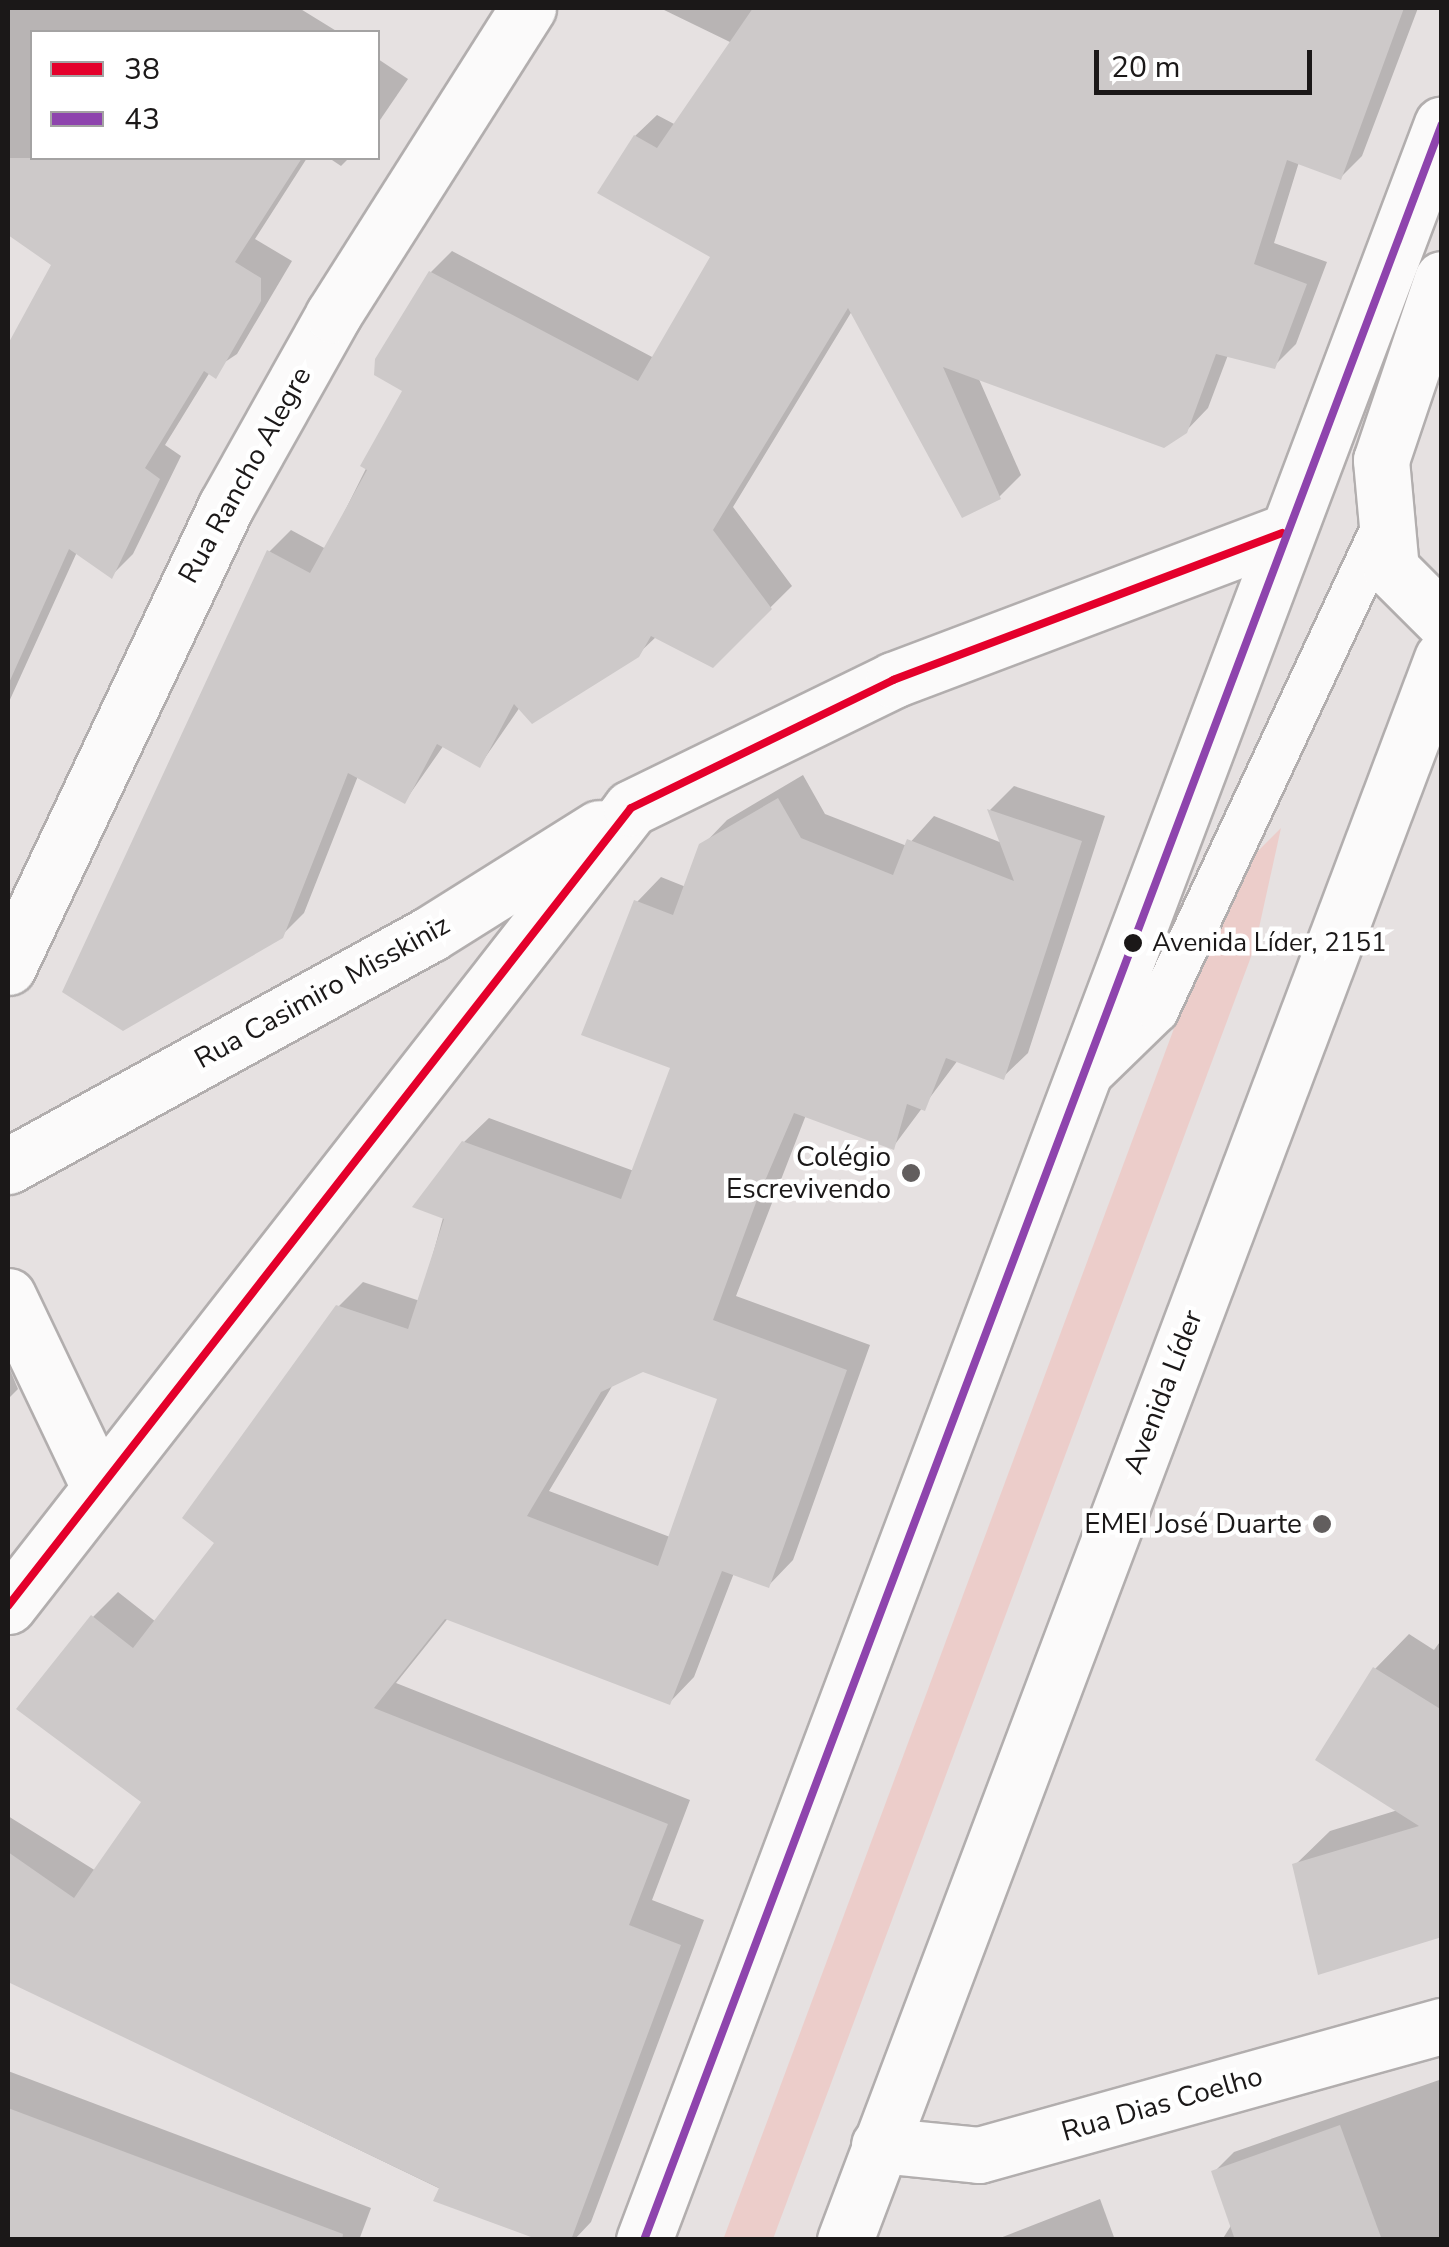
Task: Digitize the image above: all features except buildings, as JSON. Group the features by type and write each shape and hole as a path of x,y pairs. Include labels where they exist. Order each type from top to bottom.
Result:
{"main road":[{"name":"Rua Rancho Alegre","path":"8,967 226,506 333,315 528,8"},
{"path":"644,2240 1282,533 1442,124"},
{"path":"1442,279 1380,460 1383,527 1391,569 1442,620"},
{"name":"Rua Casimiro Misskiniz","path":"8,1166 430,934 631,808 892,680 1282,533"},
{"name":"Avenida Líder","path":"844,2240 1442,658"},
{"path":"8,1606 631,808"},
{"path":"8,1296 99,1488"},
{"name":"Rua Dias Coelho","path":"879,2144 979,2155 1442,2026"}],"lane":[{"path":"1072,1095 1157,1011 1383,527"}],"shaded area":[{"path":"1281,828 1255,946 773,2239 723,2240 1211,929 1251,858"}],"transit line":[{"name":"43","path":"644,2240 1442,124"},
{"name":"38","path":"8,1606 631,808 893,680 1282,533"}],"place":[{"name":"Avenida Líder, 2151","path":"1133,943"},
{"name":"Colégio Escrevivendo","path":"911,1173"},
{"name":"EMEI José Duarte","path":"1322,1524"}]}
